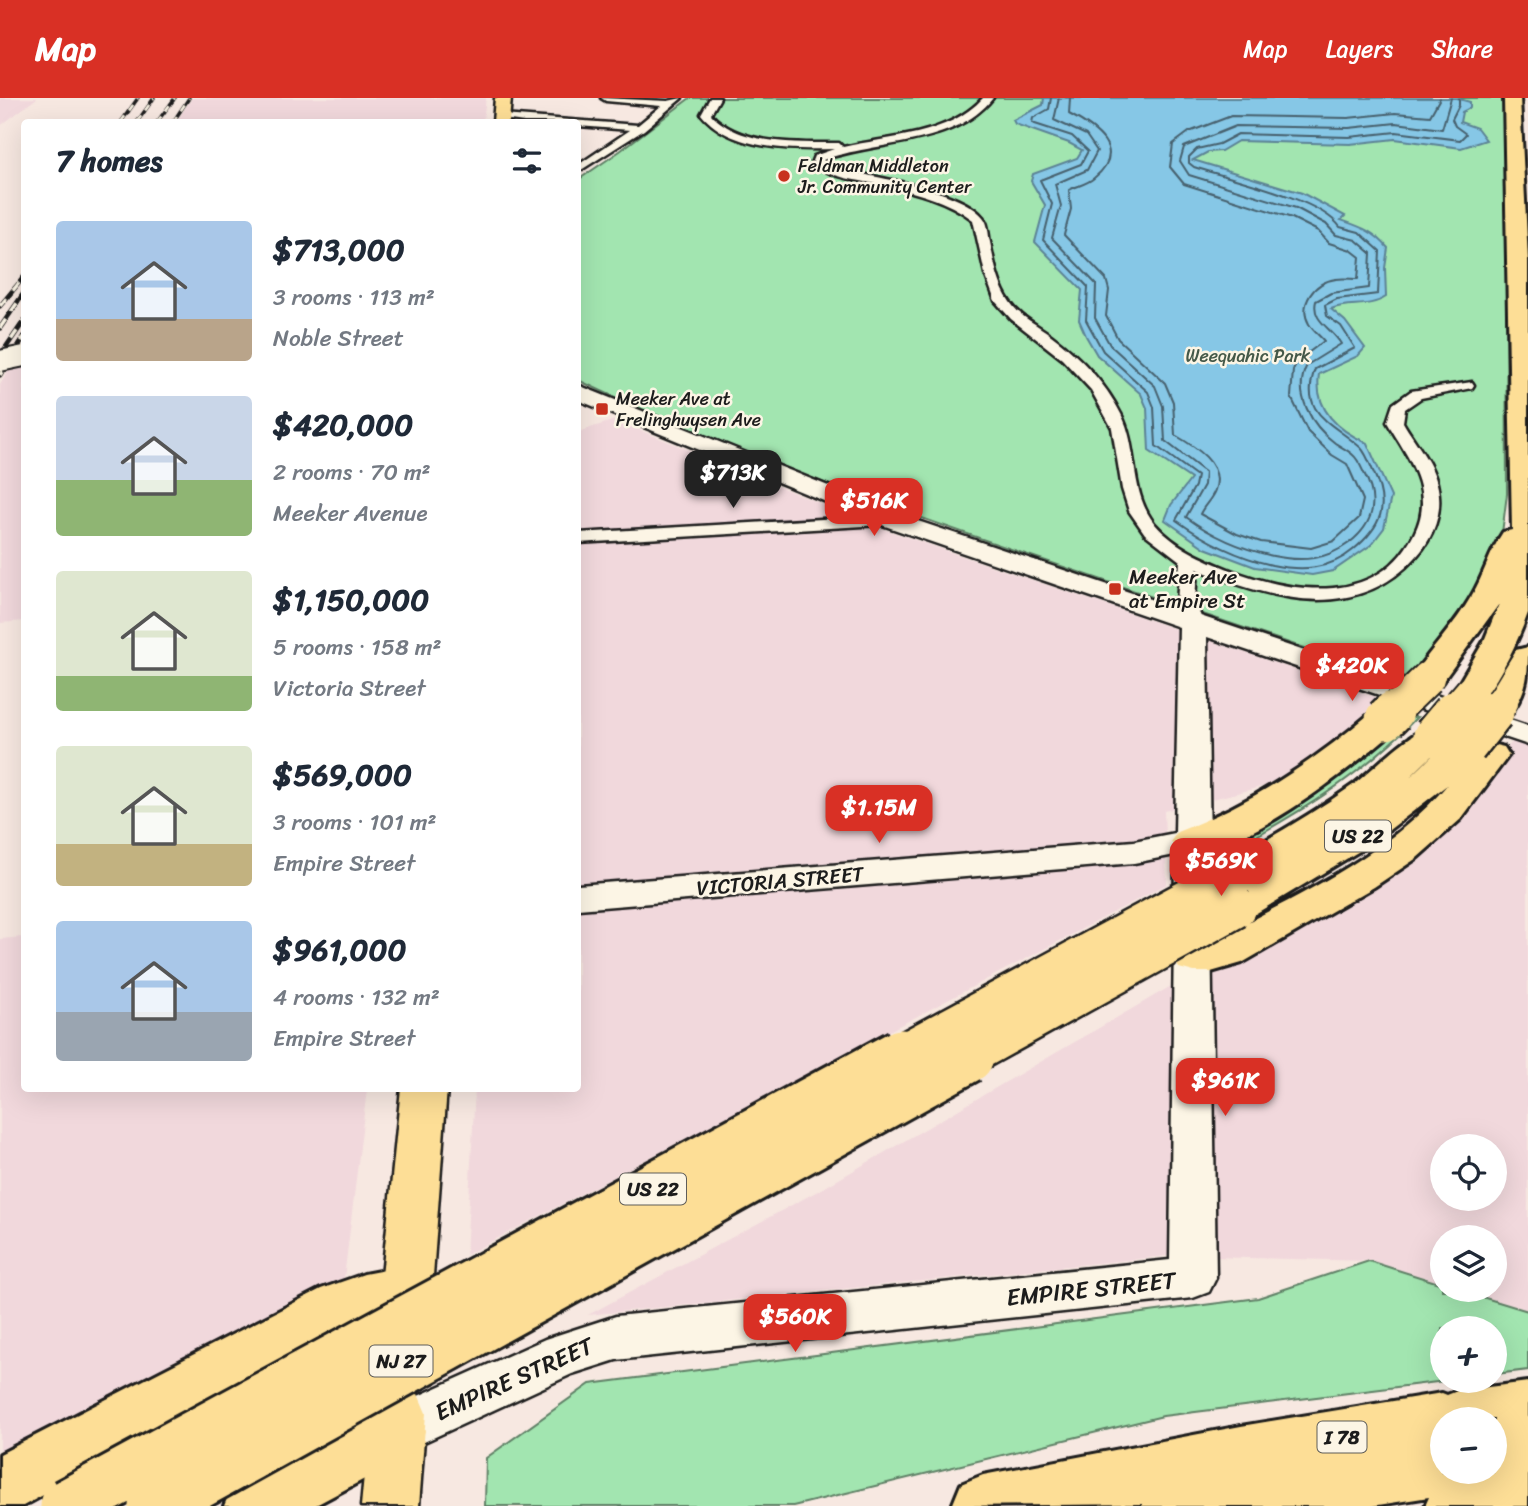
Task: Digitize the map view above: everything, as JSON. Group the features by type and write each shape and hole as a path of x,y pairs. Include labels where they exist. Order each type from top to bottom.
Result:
{"highway":[{"name":"US 22","path":"1510,706 1503,640 1518,600 1527,548 1512,98"},
{"path":"1523,98 1528,187"},
{"path":"1191,841 1230,826 1271,804 1335,761 1386,719 1428,677 1464,633 1494,584 1515,534 1526,482"},
{"name":"US 22","path":"67,1506 1237,890 1375,825 1432,780 1464,746 1510,706 1528,657"},
{"path":"1194,957 1211,957 1227,952 1396,853 1447,810 1464,746 1510,706"},
{"name":"US 22","path":"155,1506 1237,890"},
{"path":"0,1486 340,1306 364,1298 406,1290"},
{"path":"1507,1413 1528,1410"},
{"name":"I 78","path":"983,1506 1081,1486 1253,1473 1430,1424"},
{"path":"275,1506 342,1457 397,1431"},
{"path":"1507,1459 1528,1457"},
{"path":"1172,1506 1253,1473 1430,1466"},
{"path":"1456,1506 1528,1497"}],"main road":[{"path":"502,119 503,98"},
{"name":"NJ 27","path":"390,1506 424,1092"}],"street":[{"path":"606,98 674,101"},
{"path":"715,98 706,111 708,117 714,124 734,134 792,145 863,146"},
{"path":"988,98 975,112 943,128 827,155 817,161 830,170 945,199 978,218 1000,296 1008,309 1075,360 1091,380 1110,406 1120,429 1133,506 1163,542 1196,562 1282,592 1315,597 1352,591 1388,577 1418,544 1429,523 1431,503 1430,485 1395,422 1398,407 1416,394 1467,385"},
{"path":"581,167 640,128 674,101"},
{"path":"581,125 640,128"},
{"path":"0,361 21,357"},
{"path":"581,393 891,520 1024,567 1193,622 1510,706"},
{"path":"581,538 891,520"},
{"path":"1193,622 1202,606 1196,562"},
{"name":"EMPIRE STREET","path":"397,1431 562,1354 600,1341 1193,1278 1193,622"},
{"name":"VICTORIA STREET","path":"581,897 1142,851 1191,841"}],"shaded area":[{"path":"0,98 37,98 0,126"},
{"path":"192,98 486,98 483,119 178,119"},
{"path":"12,364 21,364 21,621 0,623 0,385"},
{"path":"615,420 886,530 1386,701 1308,760 1265,786 1164,811 1167,884 466,1255 475,1092 581,1092 581,431"},
{"path":"1513,741 1528,746 1528,1311 1498,1302 1507,1302 1507,1225 1430,1225 1430,1280 1369,1261 1168,1256 588,1315 827,1186 1419,842"},
{"path":"21,937 21,1092 367,1092 342,1295 0,1466 0,939"}],"green space":[{"name":"Weequahic Park","path":"690,98 1505,98 1507,494 1501,541 1476,600 1407,683 868,499 751,455 581,381 581,178"},
{"path":"1403,716 1417,717 1349,778 1273,827 1219,857 1218,842"},
{"path":"1369,1261 1430,1280 1430,1302 1498,1302 1528,1311 1528,1370 1507,1373 1507,1316 1430,1316 1430,1383 1163,1416 793,1506 485,1506 486,1458 590,1384 1258,1298"}],"water":[{"path":"1044,98 1456,98 1470,102 1470,108 1462,112 1460,122 1477,128 1486,140 1461,148 1395,139 1350,144 1238,141 1221,151 1208,152 1193,160 1302,193 1345,216 1341,220 1361,227 1388,248 1385,268 1386,297 1372,303 1331,309 1345,321 1365,348 1358,356 1319,374 1318,386 1324,408 1337,425 1367,443 1391,497 1384,528 1371,545 1333,571 1312,575 1255,567 1205,548 1165,520 1171,505 1191,479 1149,451 1147,408 1141,394 1097,355 1079,320 1082,290 1035,242 1045,205 1031,181 1033,174 1077,158 1082,150 1015,124 1013,120 1043,105"}],"railway":[{"path":"123,119 138,98"},
{"path":"139,119 154,98"},
{"path":"159,119 175,98"},
{"path":"175,119 189,98"},
{"path":"0,306 21,281"},
{"path":"0,328 21,297"},
{"path":"0,356 21,325"},
{"path":"0,375 21,342"}],"place":[{"name":"Feldman Middleton Jr. Community Center","path":"784,176"},
{"name":"Meeker Ave at Frelinghuysen Ave","path":"602,409"},
{"name":"Meeker Ave at Empire St","path":"1115,589"}]}
